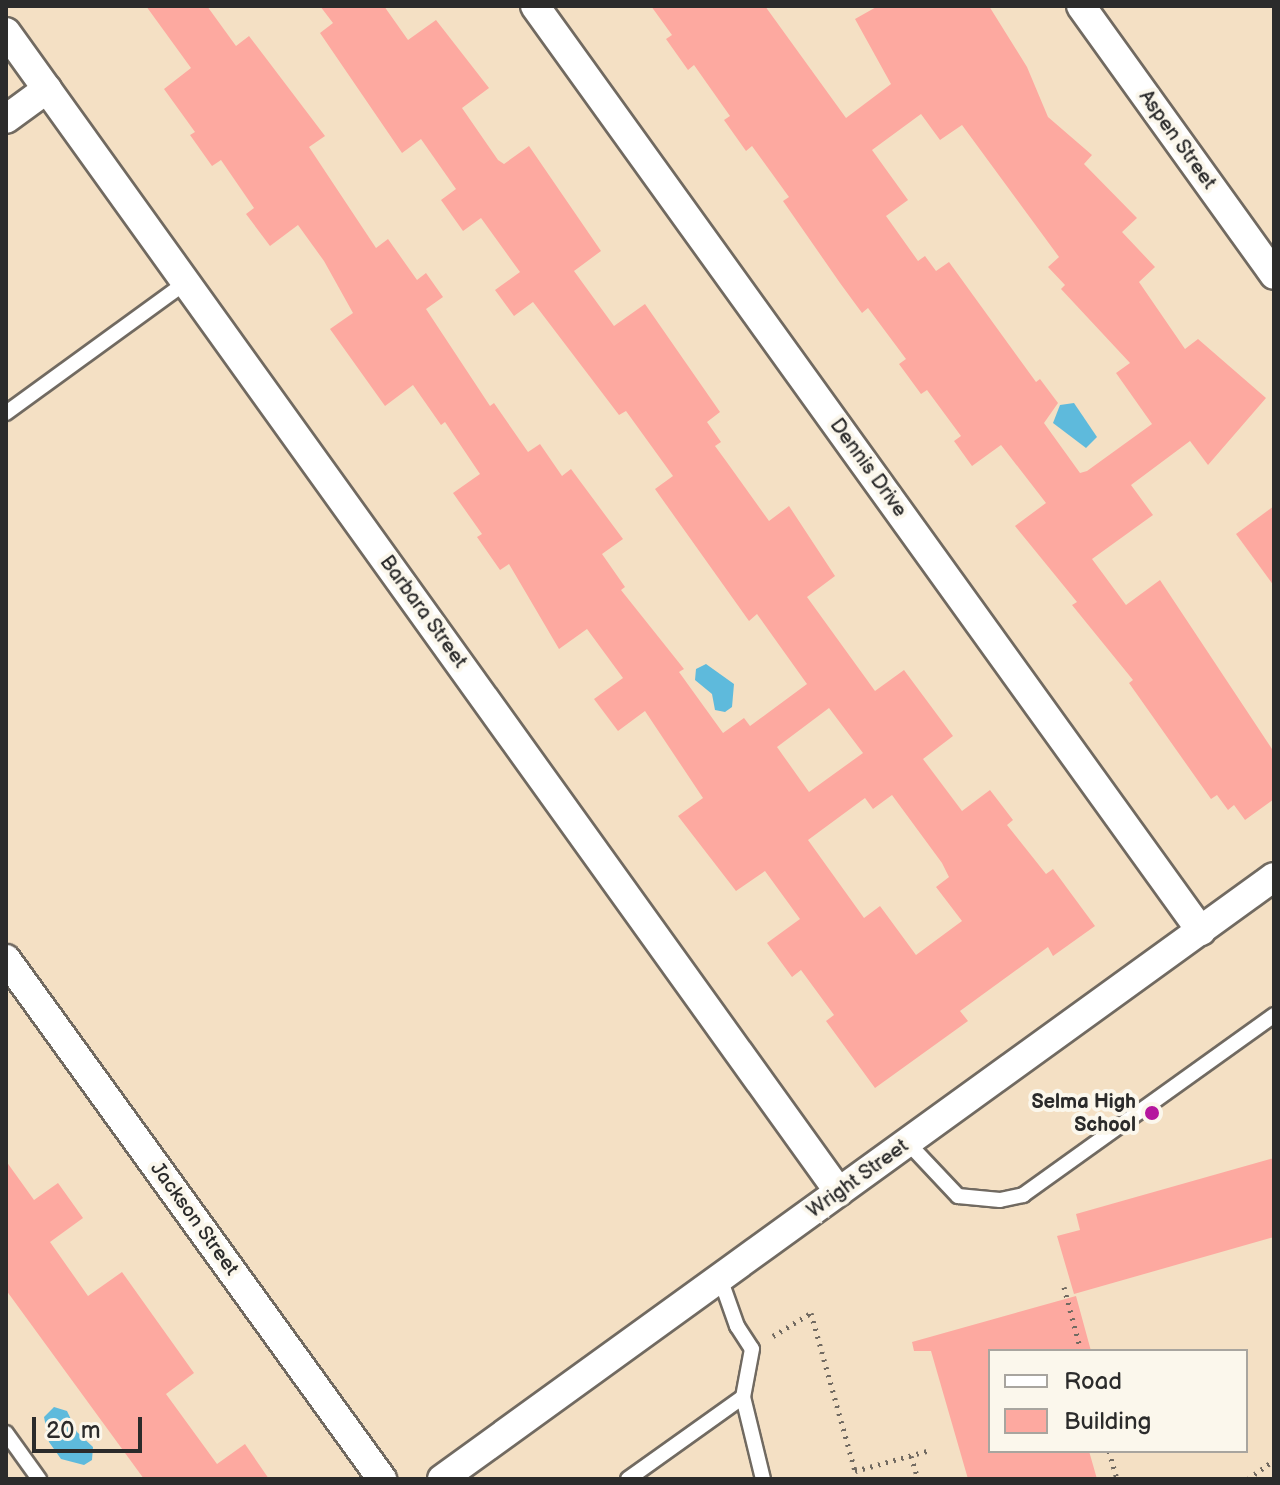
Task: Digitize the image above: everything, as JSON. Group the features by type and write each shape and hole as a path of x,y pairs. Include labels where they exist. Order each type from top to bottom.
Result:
{"street":[{"name":"Dennis Drive","path":"535,6 1201,931"},
{"name":"Aspen Street","path":"1081,6 1274,275"},
{"name":"Barbara Street","path":"6,32 839,1192"},
{"path":"6,119 47,89"},
{"name":"Wright Street","path":"442,1479 1274,877"},
{"name":"Jackson Street","path":"6,959 382,1479"}],"lane":[{"path":"6,413 186,282"},
{"path":"908,1143 958,1196 1000,1200 1023,1195 1274,1015"},
{"path":"720,1278 737,1326 752,1349 743,1397 763,1479"},
{"path":"628,1479 743,1397"},
{"path":"6,1433 39,1479"}],"path":[{"path":"1064,1287 1080,1349"},
{"path":"752,1349 811,1313 855,1471 927,1451"},
{"path":"1110,1453 1117,1479"},
{"path":"911,1456 918,1479"},
{"path":"1248,1479 1274,1460"}],"water":[{"path":"1074,403 1097,437 1086,448 1053,423 1060,405"},
{"path":"706,664 734,684 732,707 725,712 715,710 712,694 695,680 696,669"},
{"path":"54,1407 67,1411 77,1432 93,1447 92,1460 84,1465 61,1459 49,1442 44,1417"}],"building":[{"path":"146,6 207,6 236,46 249,36 325,136 309,147 376,248 388,239 417,280 426,273 443,297 426,309 490,406 494,403 528,452 540,444 562,476 571,469 623,539 602,554 625,587 621,590 684,669 679,672 723,733 744,718 750,726 807,684 757,614 749,621 655,489 673,476 626,411 619,415 533,302 514,316 495,290 520,272 481,218 463,231 441,200 456,189 421,139 402,153 320,33 333,23 320,6 384,6 408,40 436,20 489,88 462,108 498,160 504,164 529,146 601,251 574,271 614,326 645,304 720,412 707,422 721,442 715,446 769,521 789,506 835,576 807,597 875,691 904,670 953,736 923,759 962,811 990,790 1013,820 1007,825 1046,874 1053,869 1095,926 1053,956 1048,947 960,1011 968,1021 875,1088 826,1021 834,1015 801,970 792,977 767,943 800,919 765,871 736,891 678,816 703,798 645,711 618,731 594,699 623,678 587,629 559,649 509,564 500,570 477,537 482,534 453,493 480,474 445,422 441,425 413,385 385,406 330,329 353,313 324,261 298,225 270,246 246,214 254,208 221,160 212,166 190,135 195,132 164,89 191,68","holes":["829,708 863,753 809,792 777,747","892,795 942,863 949,877 936,887 962,921 916,955 880,906 864,918 808,840 865,798 873,809"]},
{"path":"651,6 765,6 846,118 891,84 855,19 878,6 989,6 1027,67 1048,117 1092,155 1084,164 1137,218 1122,232 1155,267 1139,282 1185,349 1198,339 1266,398 1208,465 1190,441 1131,485 1153,515 1092,559 1126,605 1160,580 1274,752 1274,799 1245,820 1234,805 1228,810 1217,795 1211,799 1129,683 1133,680 1072,605 1077,602 1015,526 1046,503 1001,445 972,466 954,441 961,436 927,390 921,394 899,364 906,359 868,308 862,313 840,283 783,201 789,197 752,146 746,151 724,120 730,116 694,65 688,70 666,39 672,35","holes":["921,114 940,140 962,125 1059,257 1048,267 1065,285 1061,289 1130,363 1116,373 1152,424 1087,471 1080,473 1044,423 1058,403 1040,379 1036,382 949,262 936,271 925,256 918,261 886,216 908,200 872,150"]},
{"path":"1274,506 1274,586 1236,534"},
{"path":"1274,1158 1274,1237 1074,1294 1057,1236 1080,1230 1076,1214"},
{"path":"6,1161 34,1200 58,1183 83,1218 50,1242 88,1296 122,1272 194,1373 166,1394 217,1464 245,1444 269,1479 144,1479 6,1290"},
{"path":"1076,1296 1090,1349 988,1349 988,1453 1090,1453 1097,1479 968,1479 931,1351 914,1351 912,1342"}],"place":[{"name":"Selma High School","path":"1152,1113"}]}
